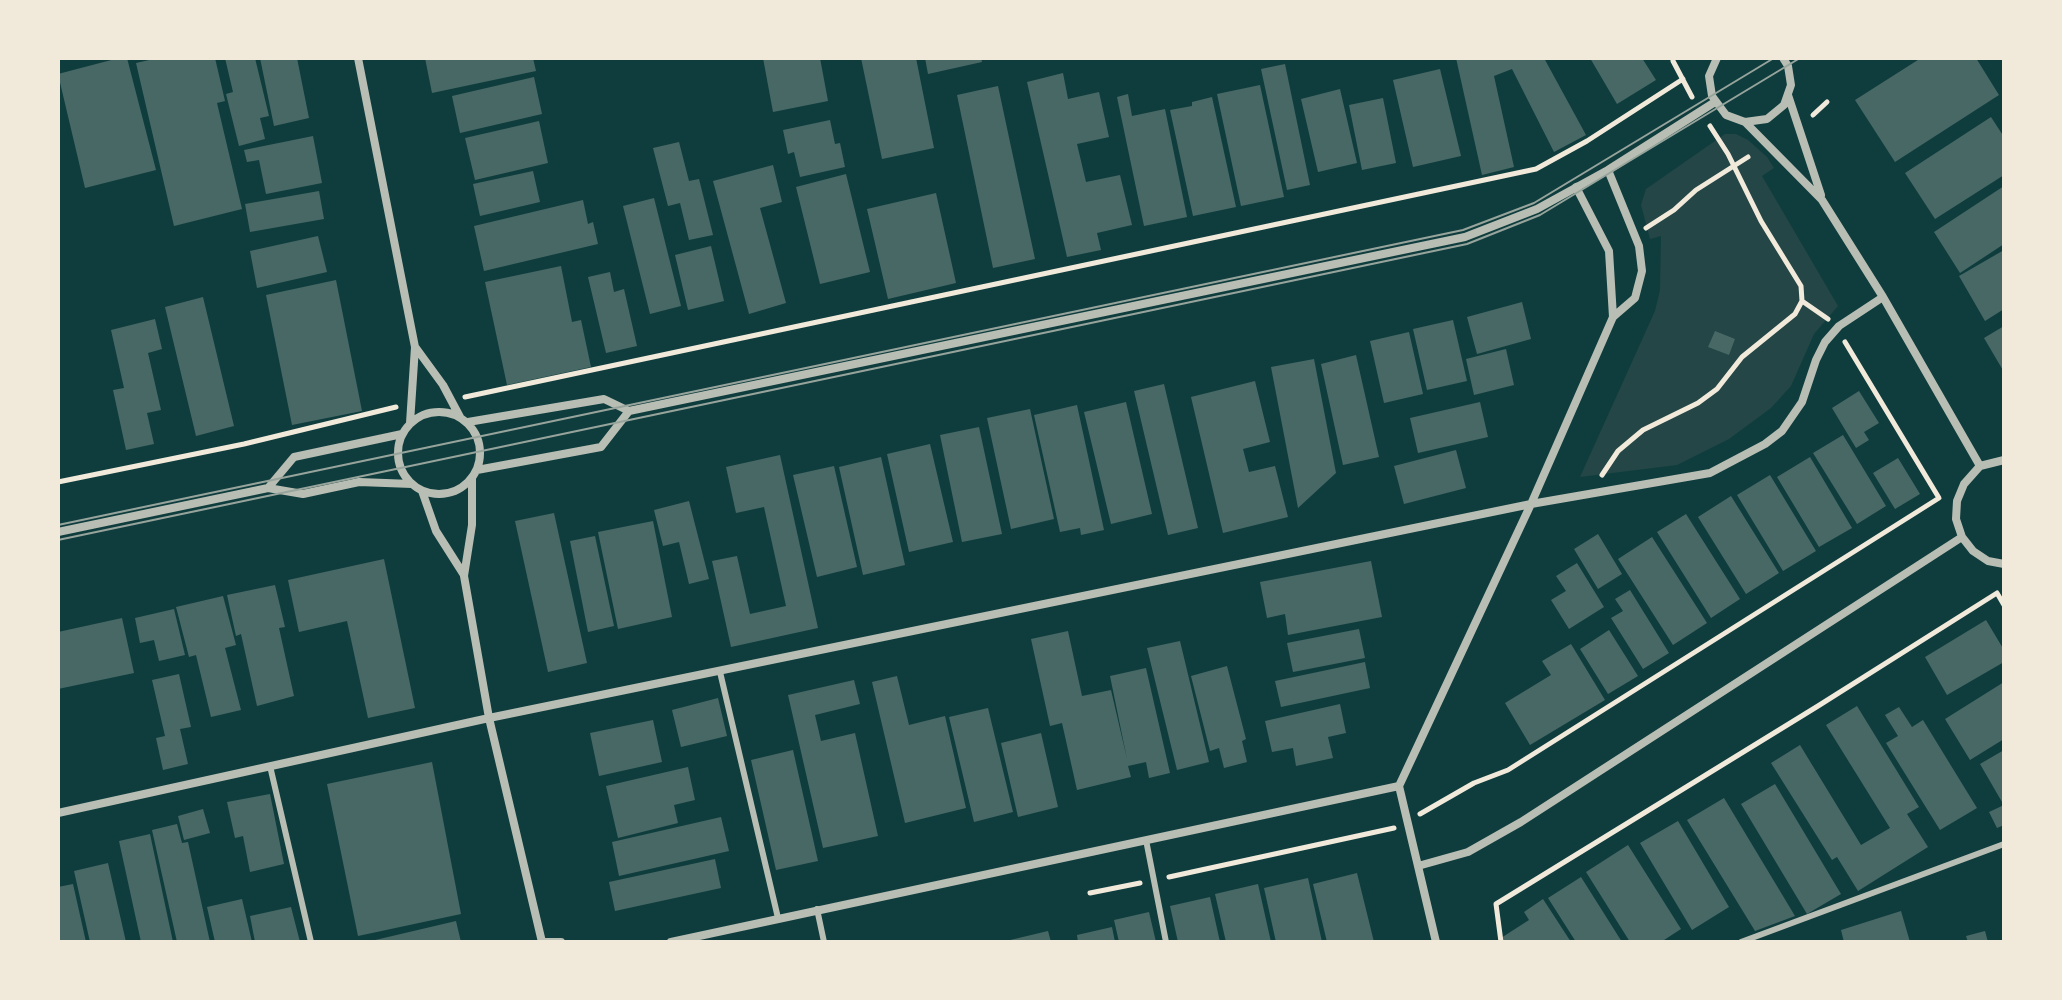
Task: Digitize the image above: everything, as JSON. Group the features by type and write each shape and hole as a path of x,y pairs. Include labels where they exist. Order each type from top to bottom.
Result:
{"street":[{"path":"358,58 415,347 410,423"},
{"path":"1785,58 1790,75 1788,95 1822,200"},
{"path":"1713,61 1709,86 1715,102 1726,115 1745,122 1756,122 1776,113 1788,95"},
{"path":"415,347 451,400 464,420 480,444 477,470 472,479 449,493 422,491 405,477 398,458 402,434 421,415 434,411 448,412 464,420 604,399 629,411 1465,237 1537,209 1608,170 1715,102"},
{"path":"1745,122 1822,200 1883,297 1980,466"},
{"path":"1436,942 1399,786 1531,504 1613,317 1635,298 1642,258 1635,233 1608,170"},
{"path":"1576,187 1609,251 1613,317"},
{"path":"58,813 489,718 1590,492 1675,481 1710,473 1765,444 1782,431 1796,413 1825,342 1839,326 1883,297"},
{"path":"477,470 601,447 629,411"},
{"path":"268,488 294,457 402,434"},
{"path":"2004,460 1980,466 1964,484 1957,501 1956,519 1962,537 1973,551 1988,561 2004,564"},
{"path":"472,479 472,525 464,576 489,718 542,942 561,942"},
{"path":"58,532 268,488 303,494 359,482 412,484"},
{"path":"422,491 436,531 464,576"},
{"path":"1418,866 1468,852 1521,822 1962,537"},
{"path":"671,942 1399,786"}],"lane":[{"path":"720,672 778,918"},
{"path":"270,766 311,942"},
{"path":"1146,840 1166,942"},
{"path":"1741,942 2004,844"},
{"path":"817,909 824,942"}],"path":[{"path":"1671,58 1673,61 1678,58"},
{"path":"451,400 1536,169 1587,141 1683,79"},
{"path":"1813,115 1827,102"},
{"path":"1590,492 1618,451 1643,430 1698,403 1717,389 1742,357 1795,314 1802,301 1801,286 1761,221 1719,139"},
{"path":"1645,229 1748,157"},
{"path":"1090,893 1390,830 1474,783 1508,770 1939,498 1849,352 1839,326 1802,301"},
{"path":"58,482 244,444 411,404"},
{"path":"1501,942 1496,904 1997,593 2004,605"}],"shaded area":[{"path":"1725,134 1736,134 1748,140 1767,157 1774,168 1762,176 1838,306 1814,334 1791,386 1771,408 1729,439 1677,465 1580,477 1655,311 1660,290 1661,236 1650,239 1641,205 1646,189"}],"building":[{"path":"127,58 156,170 85,188 58,74"},
{"path":"158,58 215,58 225,101 217,103 242,209 174,226 136,63"},
{"path":"225,58 255,58 269,116 260,118 265,139 239,146 226,94 233,92"},
{"path":"260,58 297,58 309,118 274,126"},
{"path":"425,58 533,58 536,71 432,93"},
{"path":"763,58 820,58 828,101 773,112"},
{"path":"861,58 916,58 934,148 882,159"},
{"path":"925,58 981,58 982,62 928,74"},
{"path":"1456,58 1544,58 1586,135 1554,152 1512,69 1494,76 1514,167 1482,175"},
{"path":"1590,58 1642,58 1656,80 1617,104"},
{"path":"1921,58 1976,58 1999,95 1895,162 1855,100"},
{"path":"1285,64 1310,185 1287,190 1261,69"},
{"path":"1440,69 1461,156 1413,167 1393,80"},
{"path":"1063,73 1068,99 1099,92 1109,137 1077,144 1086,182 1120,175 1132,225 1097,233 1101,250 1067,257 1027,82"},
{"path":"534,77 542,114 460,133 452,96"},
{"path":"1260,85 1284,197 1241,206 1217,94"},
{"path":"998,86 1035,259 993,268 957,95"},
{"path":"1340,89 1357,163 1318,172 1301,99"},
{"path":"1128,94 1132,116 1165,109 1187,217 1144,226 1117,97"},
{"path":"1212,97 1236,207 1193,216 1170,110 1192,106 1192,102"},
{"path":"1383,98 1396,163 1362,170 1349,105"},
{"path":"1991,117 2004,137 2004,175 1935,219 1905,173"},
{"path":"830,120 835,144 840,143 845,167 800,177 794,152 788,154 783,130"},
{"path":"539,121 548,163 475,180 465,138"},
{"path":"313,136 322,183 266,194 259,160 247,162 244,150"},
{"path":"679,142 689,181 699,179 713,235 689,240 680,203 668,206 653,148"},
{"path":"773,165 782,202 760,208 786,303 749,314 713,181"},
{"path":"533,171 540,202 480,216 473,184"},
{"path":"846,174 870,272 820,284 796,187"},
{"path":"2004,186 2004,244 1960,273 1934,232"},
{"path":"319,191 324,219 250,232 245,204"},
{"path":"936,193 956,283 888,299 867,209"},
{"path":"654,198 681,306 650,314 623,206"},
{"path":"583,200 588,224 593,222 598,244 484,271 474,226"},
{"path":"318,236 327,272 257,288 250,251"},
{"path":"711,246 724,301 688,310 675,255"},
{"path":"2004,250 2004,309 1985,321 1959,276"},
{"path":"561,266 572,322 581,320 591,367 507,385 485,282"},
{"path":"610,272 614,292 624,289 637,346 606,353 588,277"},
{"path":"336,280 362,411 292,425 266,295"},
{"path":"203,297 234,426 196,436 165,307"},
{"path":"1522,302 1531,339 1477,354 1467,317"},
{"path":"155,319 162,349 148,353 161,410 147,413 154,444 126,450 113,390 124,388 111,330"},
{"path":"1453,320 1467,381 1427,390 1413,329"},
{"path":"2004,326 2004,372 1984,338"},
{"path":"1715,331 1735,339 1729,355 1708,347"},
{"path":"1409,332 1423,394 1384,403 1370,341"},
{"path":"1506,349 1514,385 1474,395 1466,359"},
{"path":"1356,355 1379,457 1343,465 1321,364"},
{"path":"1314,359 1336,473 1298,508 1271,367"},
{"path":"1255,381 1270,442 1243,449 1249,472 1275,466 1288,517 1223,533 1191,397"},
{"path":"1164,384 1198,528 1168,535 1134,391"},
{"path":"1859,391 1879,423 1864,432 1869,440 1856,448 1832,408"},
{"path":"1126,402 1152,514 1111,524 1084,412"},
{"path":"1480,402 1488,437 1418,453 1410,418"},
{"path":"1077,405 1104,530 1081,535 1080,528 1060,532 1034,415"},
{"path":"1030,409 1054,519 1011,529 987,418"},
{"path":"979,427 1002,534 962,542 940,435"},
{"path":"1843,435 1886,506 1857,524 1813,453"},
{"path":"930,444 953,542 909,552 887,454"},
{"path":"1456,450 1466,488 1404,504 1394,466"},
{"path":"780,455 818,628 731,647 712,561 737,556 750,614 786,606 764,507 736,513 726,467"},
{"path":"881,457 905,565 863,575 839,467"},
{"path":"1810,457 1852,528 1819,547 1777,477"},
{"path":"1898,458 1920,494 1895,509 1873,473"},
{"path":"834,466 857,567 817,577 793,475"},
{"path":"1770,475 1816,551 1783,571 1737,495"},
{"path":"1731,496 1779,573 1746,594 1698,517"},
{"path":"689,501 709,579 689,584 679,542 663,546 654,510"},
{"path":"554,513 587,663 548,672 515,521"},
{"path":"1686,514 1740,599 1711,618 1657,532"},
{"path":"653,521 672,617 618,629 598,532"},
{"path":"1598,534 1622,574 1598,589 1574,549"},
{"path":"595,536 614,626 588,632 570,541"},
{"path":"1652,537 1707,623 1673,645 1618,559"},
{"path":"384,559 415,708 368,718 347,621 299,632 288,580"},
{"path":"1371,561 1382,617 1288,635 1285,614 1267,618 1260,582"},
{"path":"1577,563 1604,607 1569,629 1551,600 1566,591 1556,576"},
{"path":"275,585 285,627 279,628 294,696 257,706 241,634 236,636 227,595"},
{"path":"1630,590 1669,653 1643,669 1611,618 1623,611 1615,599"},
{"path":"223,596 236,645 225,648 241,710 211,717 196,655 189,657 176,607"},
{"path":"174,609 185,655 159,661 154,640 140,643 135,618"},
{"path":"122,618 134,673 58,689 58,632"},
{"path":"1986,620 2004,650 2004,662 1947,695 1925,657"},
{"path":"1359,629 1365,658 1293,672 1287,643"},
{"path":"1609,630 1638,676 1608,694 1580,649"},
{"path":"1068,631 1082,696 1111,690 1127,759 1110,676 1146,668 1170,773 1149,778 1146,762 1128,766 1131,777 1077,790 1062,723 1050,726 1031,639"},
{"path":"1180,641 1209,762 1177,770 1147,648"},
{"path":"1571,644 1605,700 1530,745 1505,703 1551,675 1542,661"},
{"path":"1365,662 1370,688 1281,707 1275,681"},
{"path":"1227,666 1246,739 1242,741 1247,762 1224,768 1219,748 1210,751 1191,676"},
{"path":"179,674 191,727 180,729 188,764 163,770 156,738 165,736 152,680"},
{"path":"897,676 909,725 945,716 966,808 905,823 872,682"},
{"path":"854,680 860,704 815,715 821,741 855,733 878,836 823,848 788,695"},
{"path":"2004,682 2004,739 1970,760 1945,719"},
{"path":"718,698 727,736 681,747 672,710"},
{"path":"1340,704 1346,733 1328,737 1333,758 1296,766 1293,748 1272,752 1265,721"},
{"path":"1857,706 1919,807 1907,814 1928,847 1858,891 1837,857 1832,860 1771,763 1800,745 1861,845 1890,828 1826,725"},
{"path":"1899,707 1912,727 1923,720 1977,808 1940,830 1886,743 1898,736 1885,715"},
{"path":"988,708 1013,812 974,822 949,717"},
{"path":"653,720 662,762 599,776 590,733"},
{"path":"1041,733 1058,807 1018,817 1001,743"},
{"path":"793,750 818,861 776,870 751,760"},
{"path":"2004,750 2004,800 2002,802 1980,764"},
{"path":"432,762 461,914 358,936 327,784"},
{"path":"688,767 695,800 674,805 678,823 618,838 606,786"},
{"path":"1775,784 1841,894 1807,914 1741,804"},
{"path":"270,794 284,864 250,872 243,836 235,838 227,802"},
{"path":"1724,798 1795,916 1755,931 1687,820"},
{"path":"2004,805 2004,825 1997,828 1989,812"},
{"path":"203,809 210,833 184,840 178,816"},
{"path":"721,817 729,851 619,876 612,842"},
{"path":"1678,821 1729,907 1692,930 1640,843"},
{"path":"177,824 182,843 188,842 210,942 177,942 152,830"},
{"path":"150,834 173,942 141,942 119,841"},
{"path":"1628,845 1681,929 1661,942 1630,942 1586,872"},
{"path":"715,859 721,888 615,911 609,882"},
{"path":"108,863 126,942 90,942 74,871"},
{"path":"1357,873 1374,942 1327,942 1313,884"},
{"path":"1581,877 1622,942 1576,942 1548,898"},
{"path":"1308,878 1322,942 1276,942 1264,888"},
{"path":"73,884 86,942 58,942 58,887"},
{"path":"1258,884 1271,942 1226,942 1215,894"},
{"path":"1210,897 1220,942 1178,942 1170,906"},
{"path":"242,899 252,942 215,942 207,907"},
{"path":"1543,899 1571,942 1504,942 1501,938 1529,920 1524,912"},
{"path":"291,907 300,942 255,942 250,916"},
{"path":"1901,911 1910,942 1844,942 1841,930"},
{"path":"1149,912 1156,942 1119,942 1114,920"},
{"path":"456,921 461,942 371,942 371,941"},
{"path":"1112,927 1115,942 1078,942 1077,935"},
{"path":"1048,931 1051,942 1006,941"},
{"path":"1985,931 1988,942 1968,942 1966,936"}],"tram line":[{"path":"58,525 1463,230 1534,203 1774,58"},
{"path":"58,540 1467,244 1540,215 1800,58"}]}
